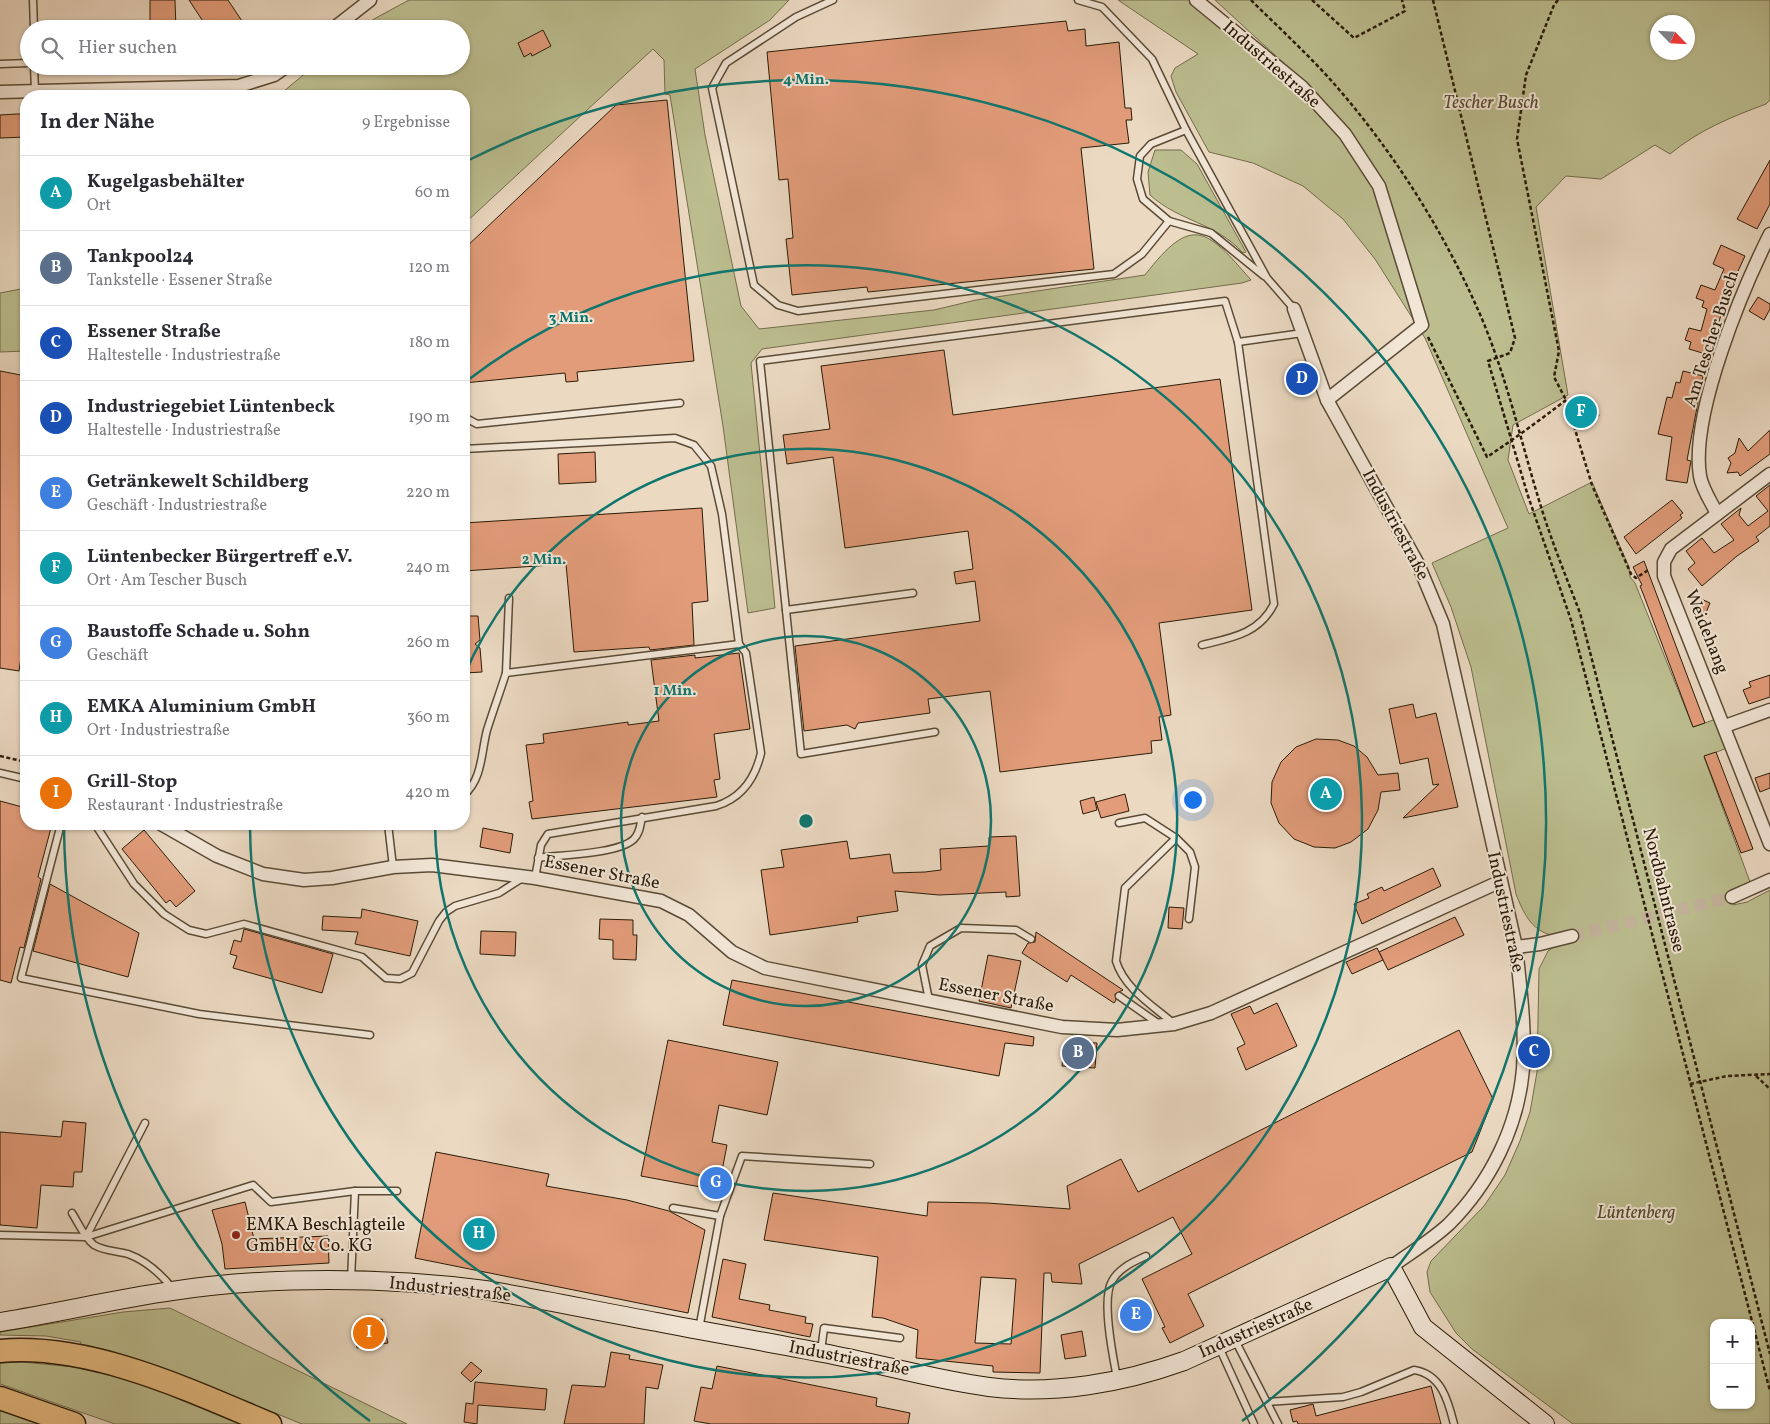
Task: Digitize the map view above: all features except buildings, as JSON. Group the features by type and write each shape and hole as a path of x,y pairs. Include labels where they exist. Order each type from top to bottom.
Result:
{"highway":[{"path":"0,1351 33,1351 105,1363 163,1382 270,1424"},
{"path":"0,1398 74,1424"}],"street":[{"path":"344,20 370,0"},
{"name":"Industriestraße","path":"1196,0 1302,87 1350,141 1378,186 1422,325"},
{"path":"75,90 239,86 274,75"},
{"path":"0,92 20,91"},
{"name":"Am Tescher Busch","path":"1717,514 1700,479 1698,461 1705,406 1739,303 1770,234"},
{"name":"Industriestraße","path":"0,1322 174,1290 262,1282 351,1281 420,1284 484,1290 820,1352 988,1387 1050,1389 1118,1379 1162,1369 1219,1347 1391,1267 1448,1224 1488,1175 1514,1118 1523,1068 1521,992 1516,947 1499,882 1443,624 1418,564 1327,400 1294,309"},
{"path":"1327,400 1422,325"},
{"path":"1664,562 1671,550 1770,474"},
{"name":"Weidehang","path":"1664,562 1664,576 1725,726 1770,844"},
{"path":"1725,726 1770,710"},
{"name":"Essener Straße","path":"172,830 218,856 263,874 304,880 332,878 393,866 432,865 530,877 661,901 689,915 732,952 766,968 1062,1027 1117,1030 1167,1024 1211,1013 1499,882"},
{"path":"1732,898 1770,880"},
{"path":"1516,947 1540,944 1572,936"},
{"path":"1391,1267 1423,1328 1545,1424"}],"lane":[{"path":"33,0 34,20"},
{"path":"833,0 796,17 726,63 712,88 754,285 778,305 798,311 1114,274 1142,254 1169,221"},
{"path":"1078,0 1102,6 1152,59 1186,130 1267,278"},
{"path":"0,64 20,63"},
{"path":"34,75 34,90"},
{"path":"1186,130 1151,144 1140,156 1137,179 1143,199 1169,221 1211,233 1267,278 1294,309"},
{"path":"935,732 801,754 760,361 1225,301 1238,342 1274,604 1267,618 1241,635 1202,645"},
{"path":"1238,342 1303,333"},
{"path":"470,420 477,424 680,403"},
{"path":"99,830 134,884 164,914 189,930 206,934 244,924 362,956 386,978 400,979 412,973 439,921 446,912 455,906 499,893 530,877 541,845 548,834 716,806 730,802 746,787 757,770 760,753 746,653 739,644 720,504 711,466 694,445 675,438 470,449"},
{"path":"786,610 912,593"},
{"path":"470,789 480,771 487,730 506,673 509,598"},
{"path":"506,673 739,644"},
{"path":"0,773 20,778"},
{"path":"538,858 618,848 632,841 639,832 642,817"},
{"path":"1119,823 1145,818 1176,838 1190,852 1195,868 1189,919"},
{"path":"59,830 21,978 199,1014 370,1035"},
{"path":"389,830 393,866"},
{"path":"1167,1024 1119,972 1116,961 1125,888 1176,838"},
{"path":"929,1000 922,965 930,946 953,932 961,928 1016,930 1031,939"},
{"path":"1119,996 1167,1024"},
{"path":"86,1237 146,1123"},
{"path":"699,1330 720,1216 742,1156 870,1164"},
{"path":"0,1236 86,1237 253,1185 271,1202 355,1191 397,1191"},
{"path":"351,1281 355,1191"},
{"path":"673,1208 720,1216"},
{"path":"72,1213 86,1237 96,1246 128,1255 147,1264 162,1276 174,1290"},
{"path":"1118,1379 1107,1298 1111,1282 1126,1266 1146,1256"},
{"path":"820,1352 824,1328 900,1338"},
{"path":"1235,1340 1278,1424"},
{"path":"1219,1347 1254,1424"},
{"path":"1267,1402 1344,1397 1414,1370 1422,1371 1436,1378 1450,1405 1454,1424"}],"path":[{"name":"Nordbahntrasse","path":"1251,0 1336,85 1369,126 1410,185 1445,244 1481,318 1497,358 1542,511 1580,613 1770,1354"},
{"path":"1312,0 1354,38 1405,11 1402,0"},
{"path":"1433,0 1515,338 1510,353 1488,361 1536,520 1572,620 1770,1391"},
{"path":"1558,0 1526,74 1517,139 1558,352 1554,377 1566,400 1592,486 1631,574 1636,578 1664,562"},
{"path":"1422,325 1487,457 1511,438 1521,435 1566,400"},
{"path":"0,756 20,761"},
{"path":"1690,1084 1726,1076 1770,1074"},
{"path":"1756,1076 1770,1089"}],"green space":[{"path":"409,0 789,0 770,20 695,69 705,135 741,306 759,329 934,310 976,300 1145,275 1175,243 1187,236 1199,235 1210,239 1251,280 1242,283 762,349 751,363 775,608 748,613 723,426 670,95 665,94 664,60 653,49 470,218 470,90 285,90 303,75 470,75 470,20 373,20"},
{"name":"Lüntenberg","path":"1118,0 1202,0 1290,69 1215,0 1770,0 1770,100 1766,104 1716,125 1692,138 1670,154 1655,145 1601,179 1566,176 1536,207 1568,395 1513,425 1508,460 1529,514 1592,482 1629,567 1630,577 1635,583 1693,727 1716,719 1727,748 1704,757 1750,882 1730,890 1733,905 1747,902 1770,890 1770,1424 1573,1424 1472,1349 1456,1333 1430,1292 1427,1272 1431,1261 1484,1206 1505,1175 1520,1141 1530,1112 1537,1072 1539,969 1548,951 1554,947 1551,935 1544,933 1533,925 1525,914 1516,894 1471,667 1451,607 1432,563 1508,528 1425,338 1375,259 1343,219 1303,186 1253,163 1209,152 1176,92 1171,76 1175,68 1198,54"},
{"path":"1155,150 1181,150 1197,164 1246,252 1243,253 1221,235 1173,211 1150,195 1148,172"},
{"path":"20,289 20,351 0,352 0,293"},
{"path":"170,1308 407,1424 302,1424 179,1374 134,1358 80,1346 81,1342 46,1336 0,1335 0,1332 123,1312"},
{"path":"23,1362 74,1367 99,1373 100,1368 254,1424 115,1424 0,1384 0,1363"},
{"path":"0,1403 59,1424 0,1424"}],"tunnel":[{"path":"1572,936 1732,897"}],"place":[{"name":"Industriegebiet Lüntenbeck","path":"1302,379"},
{"name":"Lüntenbecker Bürgertreff e.V.","path":"1581,412"},
{"name":"Kugelgasbehälter","path":"1326,794"},
{"name":"Essener Straße","path":"1534,1052"},
{"name":"Tankpool24","path":"1078,1053"},
{"name":"Baustoffe Schade u. Sohn","path":"716,1183"},
{"name":"EMKA Aluminium GmbH","path":"479,1234"},
{"name":"EMKA Beschlagteile GmbH & Co. KG","path":"236,1235"},
{"name":"Getränkewelt Schildberg","path":"1136,1315"},
{"name":"Grill-Stop","path":"369,1333"}],"park label":[{"name":"Tescher Busch","path":"1491,103"}]}
